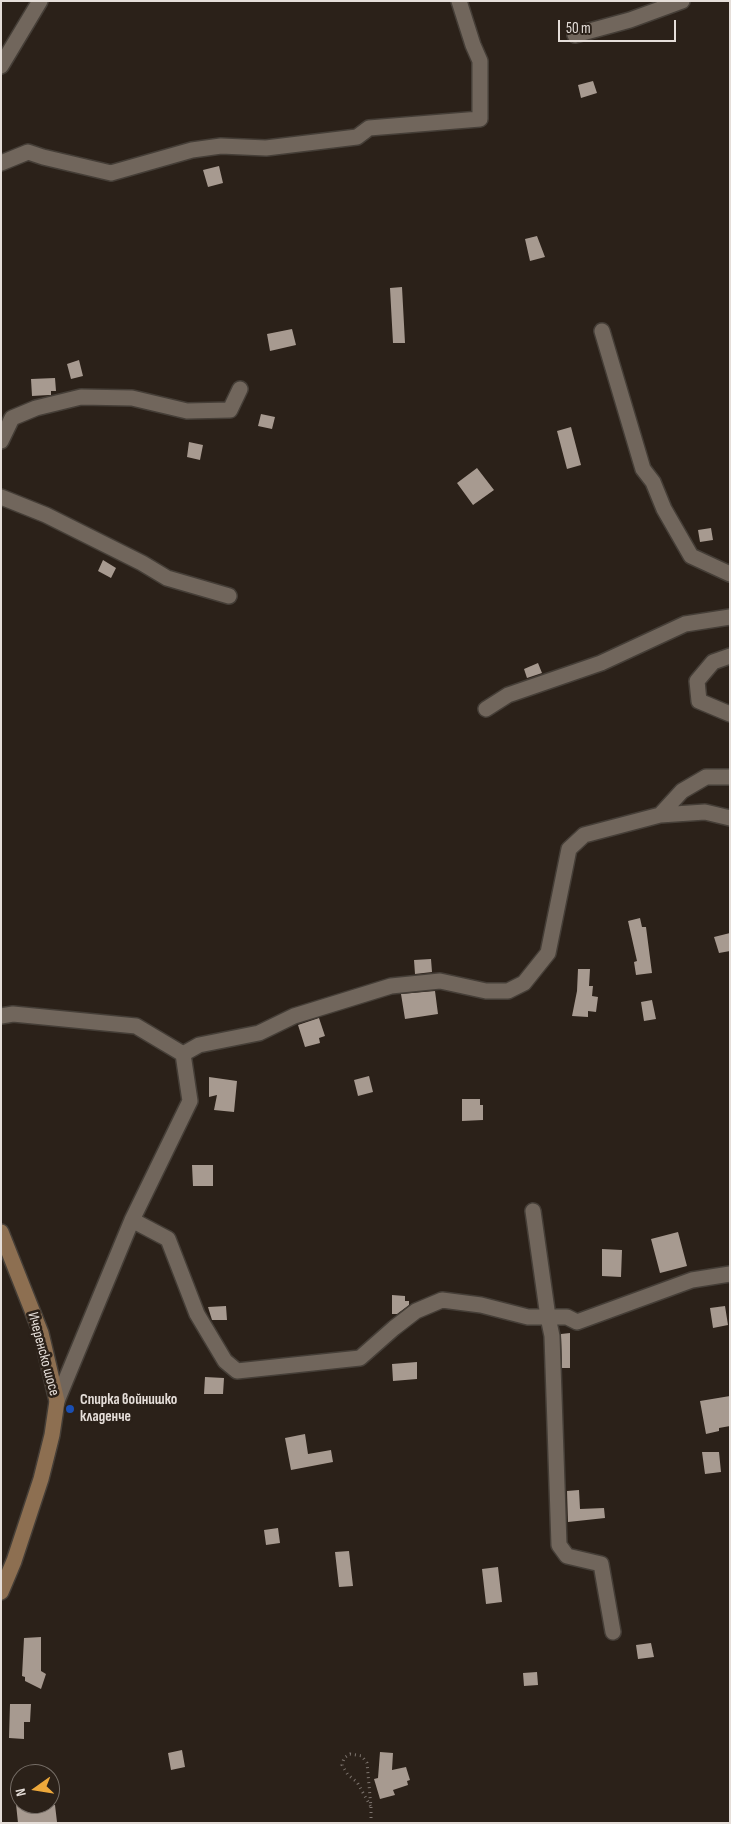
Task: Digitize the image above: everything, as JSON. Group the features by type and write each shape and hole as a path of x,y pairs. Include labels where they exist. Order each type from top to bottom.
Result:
{"street":[{"path":"1,66 40,1"},
{"path":"1,163 28,152 111,173 192,150 221,146 266,148 357,137 369,128 480,118 480,61 472,45 459,1"},
{"path":"575,35 630,20 682,1"},
{"path":"602,331 643,469 653,482 664,509 691,556 730,574"},
{"path":"1,441 12,418 36,408 81,397 132,398 187,411 230,410 240,390"},
{"path":"1,497 46,515 168,578 229,596"},
{"path":"486,709 508,696 600,663 685,624 730,617"},
{"path":"730,656 713,662 697,681 699,701 730,714"},
{"path":"660,815 682,791 706,777 730,777"},
{"path":"183,1054 199,1045 259,1033 294,1016 391,986 440,982 486,991 508,991 524,983 548,953 569,849 584,835 660,815 705,812 730,818"},
{"path":"1,1016 13,1014 136,1026 183,1054"},
{"path":"57,1401 132,1220 190,1100 183,1054"},
{"path":"533,1211 552,1336 558,1545 567,1556 601,1564 613,1632"},
{"path":"132,1220 168,1239 197,1314 225,1361 237,1371 360,1358 416,1311 442,1300 481,1306 528,1317 567,1317 577,1322 692,1280 730,1274"},
{"name":"Ичеренско шосе","path":"1,1232 41,1333 57,1401 52,1435 41,1479 14,1561 1,1592"}],"path":[{"path":"371,1807 357,1782 348,1775 342,1765 344,1758 350,1754 354,1753 362,1756 367,1763 371,1807 371,1823"}],"building":[{"path":"593,81 597,93 581,98 578,85"},
{"path":"219,166 223,183 208,187 203,170"},
{"path":"537,236 545,257 530,261 525,239"},
{"path":"402,287 405,343 393,343 390,288"},
{"path":"292,329 296,345 270,351 267,334"},
{"path":"79,360 83,376 71,379 67,364"},
{"path":"55,378 56,391 51,391 51,395 32,396 31,379"},
{"path":"261,414 275,417 272,429 258,426"},
{"path":"571,427 581,465 567,469 557,431"},
{"path":"189,442 203,445 200,460 187,457"},
{"path":"477,468 494,490 473,505 457,483"},
{"path":"711,528 713,540 700,542 698,530"},
{"path":"103,560 116,568 111,578 98,571"},
{"path":"538,663 542,673 527,678 524,669"},
{"path":"640,918 642,927 646,927 652,973 636,975 634,962 637,961 628,921"},
{"path":"730,933 730,951 719,953 714,937"},
{"path":"431,959 432,972 415,974 414,960"},
{"path":"578,969 590,969 589,986 593,986 592,996 598,997 596,1012 588,1011 588,1017 572,1016 577,991"},
{"path":"435,991 438,1014 405,1019 401,994"},
{"path":"652,1000 656,1019 644,1021 641,1002"},
{"path":"319,1018 325,1036 319,1038 320,1043 305,1047 298,1025"},
{"path":"369,1076 373,1092 358,1096 354,1080"},
{"path":"209,1077 237,1081 234,1112 214,1110 217,1095 209,1097"},
{"path":"462,1099 480,1099 480,1105 483,1105 483,1120 462,1121"},
{"path":"192,1165 213,1165 213,1186 193,1186"},
{"path":"678,1232 687,1266 660,1273 651,1239"},
{"path":"602,1249 622,1250 621,1277 602,1276"},
{"path":"392,1295 405,1296 405,1301 409,1301 409,1305 397,1314 392,1314"},
{"path":"226,1306 227,1320 212,1320 208,1307"},
{"path":"725,1306 728,1325 713,1328 710,1308"},
{"path":"570,1333 570,1368 562,1368 561,1334"},
{"path":"417,1362 417,1379 393,1381 392,1364"},
{"path":"205,1377 224,1378 223,1394 204,1394"},
{"path":"730,1396 730,1426 719,1428 719,1431 706,1434 700,1401"},
{"path":"305,1434 308,1454 331,1450 333,1462 291,1470 285,1438"},
{"path":"702,1452 719,1452 721,1472 705,1474"},
{"path":"579,1490 580,1509 604,1508 605,1518 568,1522 567,1491"},
{"path":"278,1528 280,1543 266,1545 264,1530"},
{"path":"349,1551 353,1586 339,1587 335,1552"},
{"path":"498,1567 502,1602 486,1604 482,1569"},
{"path":"41,1637 41,1671 46,1674 41,1689 25,1681 25,1677 22,1676 24,1638"},
{"path":"651,1643 654,1657 638,1659 636,1645"},
{"path":"537,1672 538,1685 524,1686 523,1673"},
{"path":"10,1704 31,1704 30,1722 24,1722 24,1739 9,1738"},
{"path":"182,1750 185,1767 171,1770 168,1753"},
{"path":"380,1752 393,1753 392,1770 406,1767 410,1780 407,1781 408,1785 393,1790 395,1795 380,1799 374,1779 378,1778"},
{"path":"17,1814 56,1814 57,1822 18,1823"}],"place":[{"name":"Спирка войнишко кладенче","path":"70,1409"}]}
